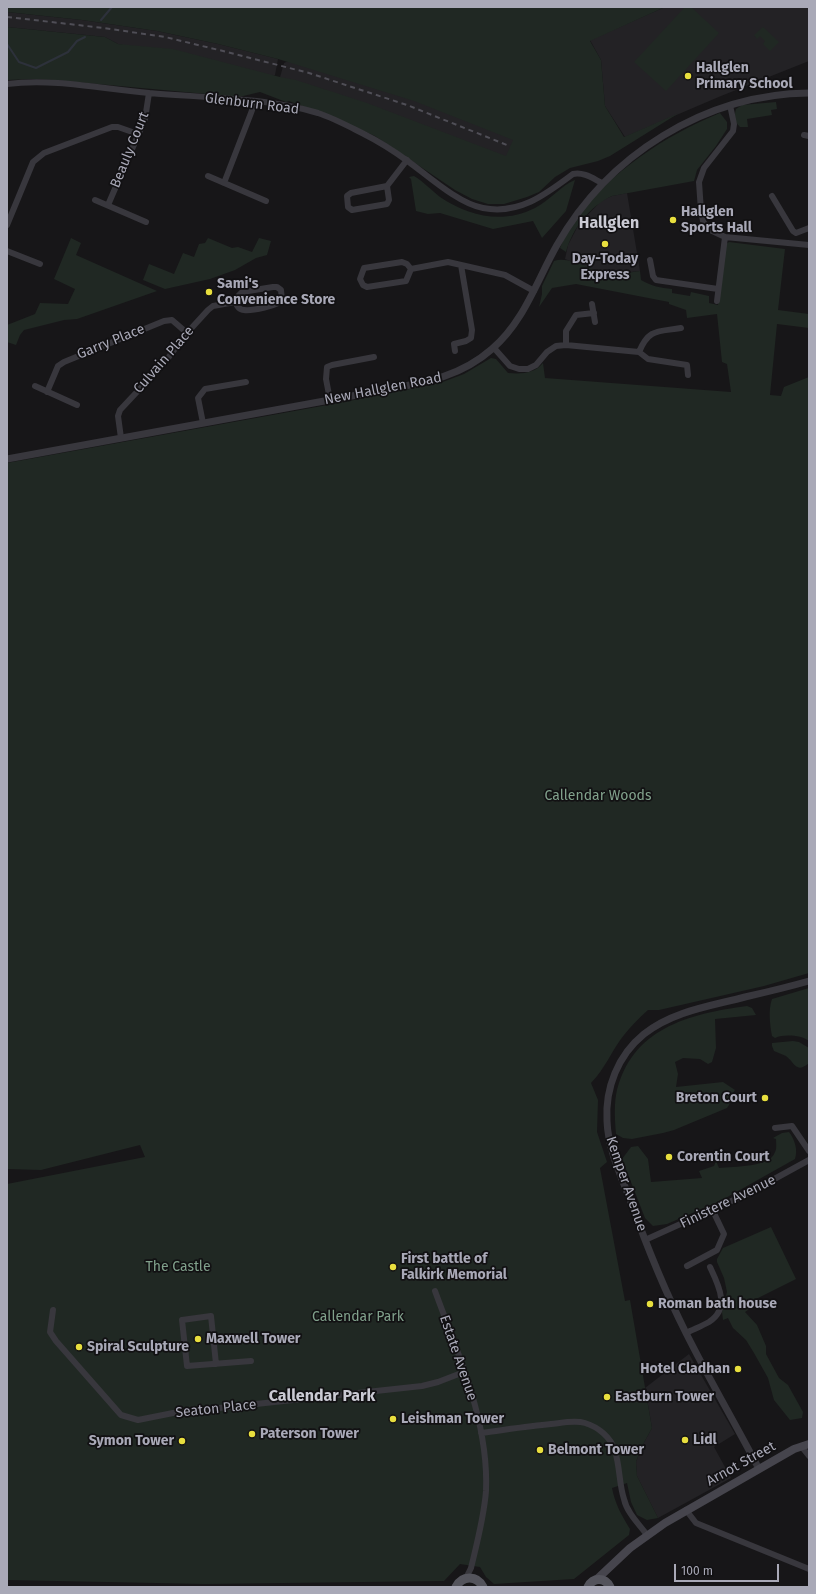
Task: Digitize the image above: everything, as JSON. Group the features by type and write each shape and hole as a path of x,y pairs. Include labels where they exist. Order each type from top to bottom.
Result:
{"main road":[{"name":"Arnot Street","path":"607,1584 608,1570 630,1548 647,1535 686,1510 760,1468 800,1446 809,1444"},
{"path":"456,1587 460,1581 466,1578 482,1585"},
{"path":"586,1586 607,1584"}],"street":[{"name":"Glenburn Road","path":"7,84 63,84 285,105 319,113 363,134 407,160 444,188 481,208 500,210 518,208 536,200 573,174 583,173 602,183"},
{"name":"Beauly Court","path":"108,206 145,119 149,93"},
{"name":"New Hallglen Road","path":"7,459 423,383 446,377 471,365 494,348 506,335 534,291 561,238 571,222 602,183 633,155 678,126 730,105 772,97 809,93"},
{"path":"224,183 254,102"},
{"path":"730,105 734,124 733,131 704,168 698,182 700,211 708,229 725,237 809,245"},
{"path":"7,225 33,162 38,157 44,153 112,127 118,127 138,134"},
{"path":"387,186 389,200 387,204 352,210 348,207 347,196 351,193 387,186 407,160"},
{"path":"208,176 266,201"},
{"path":"772,196 796,233 795,243"},
{"path":"95,200 146,222"},
{"path":"796,233 809,228"},
{"path":"717,301 725,237"},
{"path":"7,251 40,264"},
{"path":"650,260 652,276 656,280 718,289"},
{"path":"402,262 407,264 411,270 406,281 367,287 363,285 360,279 364,268 402,262"},
{"path":"411,270 448,262 505,275 534,291"},
{"path":"455,351 454,344 466,342 471,338 472,330 461,265"},
{"name":"Culvain Place","path":"273,287 277,287 281,290 282,300 276,305 244,310 239,308 235,302 242,292 273,287"},
{"name":"Culvain Place","path":"121,438 118,416 120,410 165,362 187,333 213,306 235,302"},
{"path":"592,304 595,322"},
{"path":"566,344 566,331 576,315 594,313"},
{"name":"Garry Place","path":"48,392 58,366 73,358 164,321 172,320 187,333"},
{"path":"639,352 643,340 653,332 681,328"},
{"path":"494,348 510,366 519,369 536,365 547,352 556,346 566,344 639,352 648,359 687,365 688,375"},
{"path":"330,400 326,379 327,367 374,357"},
{"path":"202,423 198,398 205,389 246,382"},
{"path":"35,386 77,405"},
{"name":"Kemper Avenue","path":"760,1468 686,1333 645,1240 610,1145 606,1122 608,1094 614,1075 624,1055 643,1035 667,1019 696,1009 809,981"},
{"path":"775,1128 792,1126 809,1151"},
{"name":"Finistere Avenue","path":"645,1240 765,1185 809,1160"},
{"path":"687,1266 717,1250 724,1234 713,1210"},
{"path":"686,1333 710,1322 717,1315 722,1296 710,1267"},
{"name":"Estate Avenue","path":"435,1291 474,1402 481,1433 486,1479 479,1537 471,1568 466,1578"},
{"name":"Seaton Place","path":"53,1310 50,1332 56,1341 117,1412 132,1419 145,1419 169,1414 422,1386 438,1382 464,1372"},
{"path":"216,1364 211,1316 182,1320 187,1366 216,1364 251,1361"},
{"path":"481,1433 538,1425 578,1422 597,1429 610,1440 613,1445 616,1452 624,1500 630,1513 647,1535"},
{"path":"800,1446 809,1456"},
{"path":"686,1510 696,1523 809,1569"},
{"path":"471,1568 482,1585"}],"shaded area":[{"name":"Hallglen Primary School","path":"665,7 809,7 809,61 721,96 625,137 605,106 601,60 590,40"},
{"path":"7,12 82,20 157,31 218,44 278,59 275,75 269,79 118,44 105,37 7,27"},
{"path":"295,58 545,140 463,175 277,88 284,63"},
{"path":"627,193 640,271 612,274 594,270 565,259 568,245 579,224 601,201 612,196"},
{"name":"Lidl","path":"689,1354 735,1434 714,1447 731,1478 658,1518 637,1476 636,1462 641,1448 652,1428 645,1388"}],"green space":[{"path":"7,7 665,7 590,41 601,60 605,106 624,137 679,113 610,156 598,161 570,168 555,177 539,192 504,204 488,204 472,199 455,190 375,136 289,101 286,102 260,92 239,97 54,80 7,80 7,27 105,37 118,44 173,49 296,80 367,103 506,156 513,140 414,101 278,59 157,31 82,20 7,12"},
{"path":"685,7 691,7 719,33 666,91 634,62"},
{"path":"763,27 779,42 770,51 763,44 765,41 760,36 757,39 754,35"},
{"path":"776,102 777,109 771,110 772,115 747,119 748,127 740,127 737,123 735,117 736,109 742,105"},
{"path":"720,113 727,122 727,129 697,170 694,181 612,196 604,200 589,212 577,227 566,252 560,248 574,221 588,203 621,171 659,144 699,122"},
{"path":"414,176 451,204 475,213 499,217 523,213 535,208 565,185 575,180 566,211 542,238 533,221 493,229 440,213 428,214 416,211 411,179 409,177"},
{"path":"71,238 81,243 76,255 157,291 77,319 64,320 24,330 16,345 7,342 7,325 35,314 40,303 68,304 75,289 54,279"},
{"path":"208,238 232,248 238,247 252,252 259,238 271,241 267,255 256,258 235,270 210,279 165,289 143,280 149,264 174,274 183,253 194,257 199,244 205,243"},
{"path":"729,242 785,249 778,310 809,314 809,328 777,324 770,395 781,396 784,387 809,377 809,973 764,986 659,1010 648,1010 624,1035 596,1078 591,1083 598,1100 597,1132 607,1162 600,1168 625,1301 630,1300 652,1428 641,1448 636,1462 637,1476 658,1518 647,1520 637,1515 631,1502 627,1483 612,1488 617,1505 630,1529 629,1535 574,1579 494,1584 486,1577 480,1567 460,1564 444,1581 205,1584 7,1580 7,1184 145,1157 140,1145 41,1170 7,1169 7,463 344,402 440,383 464,374 491,358 496,359 508,373 522,373 531,371 543,363 545,378 731,392 727,364 722,362 717,314 687,318 686,310 669,304 669,302 576,284 552,288 539,307 542,286 554,261 560,260 575,262 597,271 611,274 640,271 641,280 649,284 672,289 672,293 690,296 691,292 709,296 709,303 718,305 726,244"},
{"path":"809,988 809,1041 797,1036 783,1036 775,1038 772,1036 770,1013 772,999"},
{"path":"747,1006 752,1008 756,1015 715,1019 716,1048 712,1062 708,1064 700,1059 683,1058 675,1062 678,1074 676,1087 723,1082 735,1090 727,1108 674,1130 663,1133 632,1139 623,1138 616,1134 615,1100 623,1072 634,1054 648,1040 665,1028 684,1020 725,1009"},
{"path":"793,1041 799,1042 809,1048 809,1063 801,1068 796,1066 786,1056 774,1051 772,1046 772,1043"},
{"path":"789,1132 795,1145 795,1159 722,1200 667,1224 653,1226 645,1218 622,1159 631,1147 638,1146 648,1159 651,1182 702,1178 699,1171 714,1166 716,1161 719,1168 759,1164 766,1161 772,1157 776,1151 776,1139 773,1138 782,1133"},
{"path":"771,1227 796,1279 756,1299 758,1303 745,1312 757,1325 766,1346 766,1354 779,1378 788,1385 803,1412 802,1418 790,1420 774,1400 768,1378 746,1340 733,1328 728,1318 723,1320 722,1312 727,1292 724,1278 717,1262 723,1248"}],"waterway":[{"path":"101,20 112,7"},
{"path":"7,44 19,62 36,68 68,52 77,41 85,37"}],"railway":[{"path":"7,17 104,28 165,37 227,52 309,73 407,105 507,145"}],"place":[{"name":"Hallglen Primary School","path":"688,76"},
{"name":"Hallglen Sports Hall","path":"673,220"},
{"name":"Day-Today Express","path":"605,244"},
{"name":"Sami's Convenience Store","path":"209,292"},
{"name":"Breton Court","path":"765,1098"},
{"name":"Corentin Court","path":"669,1157"},
{"name":"First battle of Falkirk Memorial","path":"393,1267"},
{"name":"Roman bath house","path":"650,1304"},
{"name":"Maxwell Tower","path":"198,1339"},
{"name":"Spiral Sculpture","path":"79,1347"},
{"name":"Hotel Cladhan","path":"738,1369"},
{"name":"Eastburn Tower","path":"607,1397"},
{"name":"Leishman Tower","path":"393,1419"},
{"name":"Paterson Tower","path":"252,1434"},
{"name":"Lidl","path":"685,1440"},
{"name":"Symon Tower","path":"182,1441"},
{"name":"Belmont Tower","path":"540,1450"}],"district":[{"name":"Hallglen","path":"609,224"},
{"name":"Callendar Park","path":"322,1397"}],"park label":[{"name":"Callendar Woods","path":"598,796"},
{"name":"The Castle","path":"178,1267"}]}
